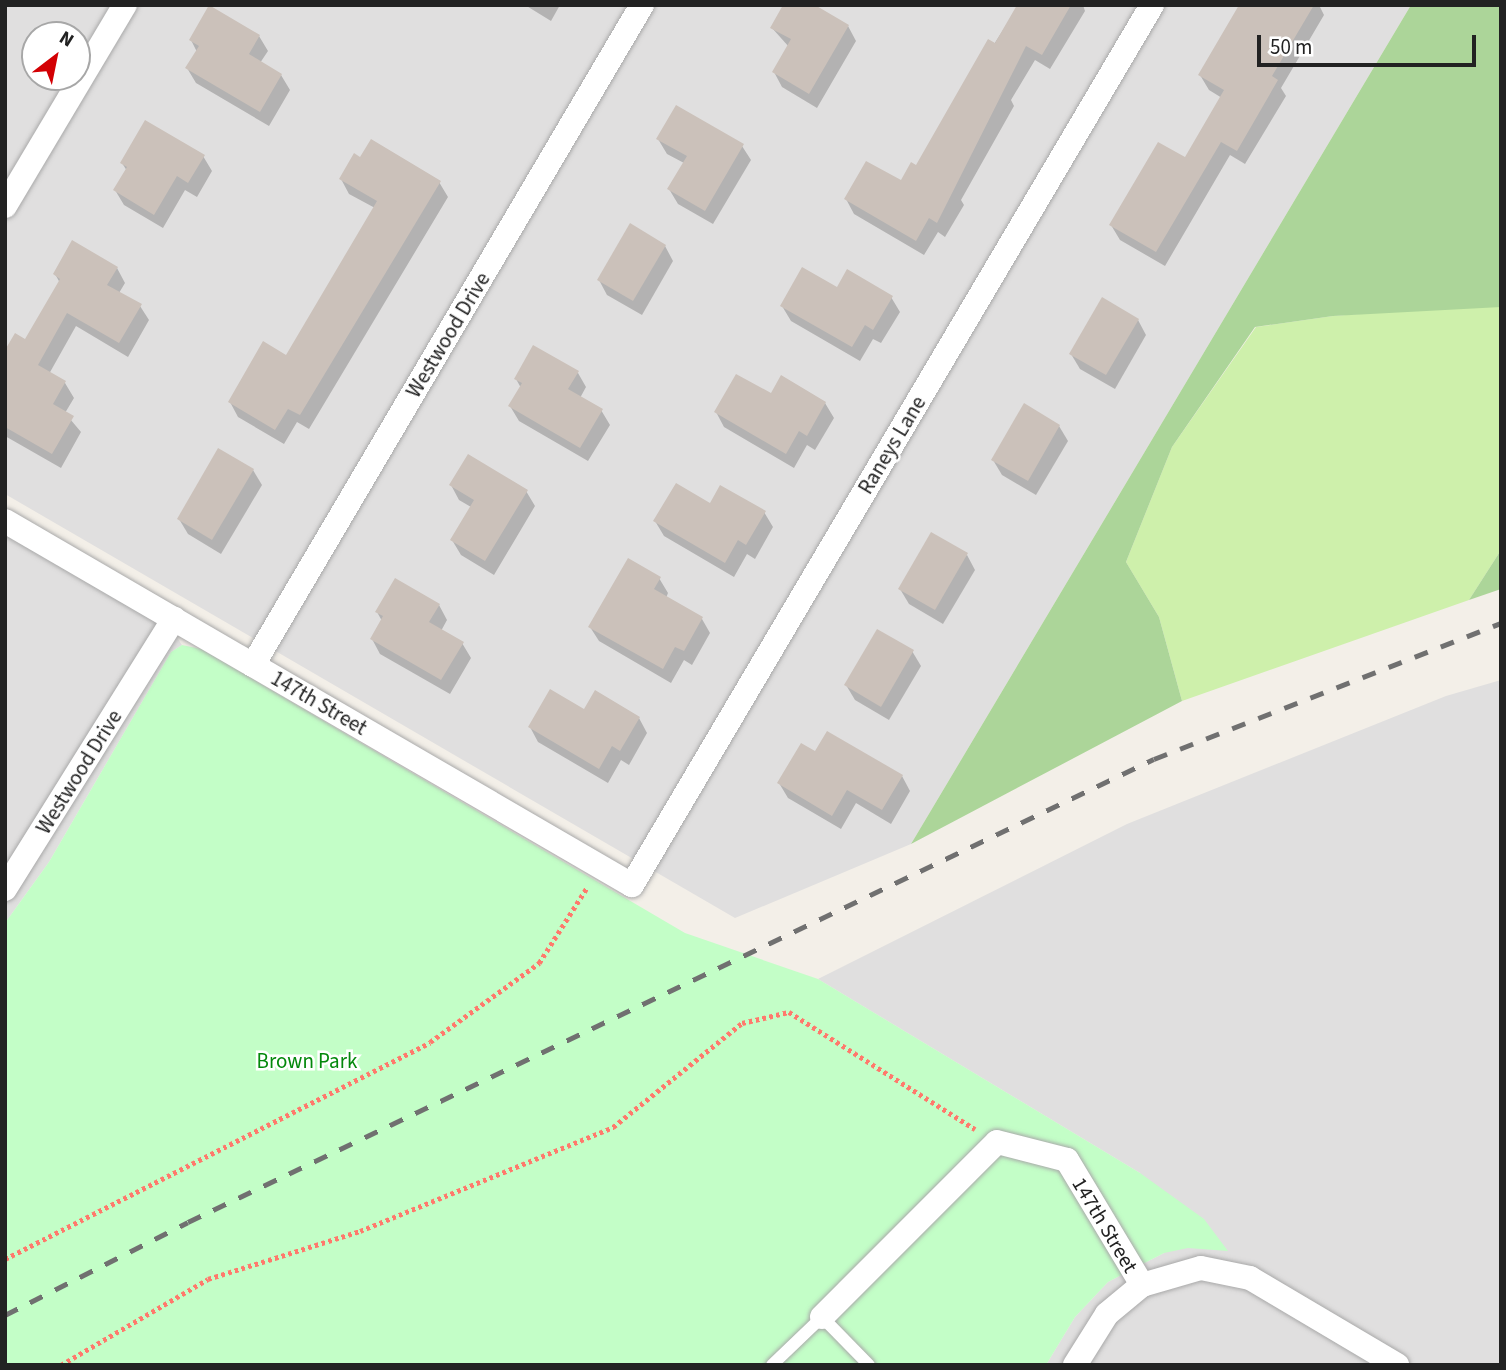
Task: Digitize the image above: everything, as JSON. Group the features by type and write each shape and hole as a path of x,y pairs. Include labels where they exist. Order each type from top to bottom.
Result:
{"street":[{"path":"5,206 125,5"},
{"name":"Westwood Drive","path":"253,665 642,5"},
{"name":"Raneys Lane","path":"632,886 1152,5"},
{"name":"147th Street","path":"5,521 632,886"},
{"name":"Westwood Drive","path":"5,889 174,619"},
{"path":"822,1317 997,1142"},
{"name":"147th Street","path":"997,1142 1067,1160 1142,1285 1201,1268 1250,1278 1397,1365"},
{"path":"1075,1365 1107,1314 1142,1285"}],"lane":[{"path":"772,1365 822,1317 869,1365"}],"path":[{"path":"5,1259 430,1042 539,963 599,867"},
{"path":"61,1365 208,1279 360,1231 614,1127 742,1023 789,1012 997,1142"}],"shaded area":[{"path":"5,5 1411,5 911,844 735,918 5,494"},
{"path":"5,525 158,610 182,645 171,652 49,862 5,923"},
{"path":"1501,680 1501,1365 1046,1365 1075,1317 1108,1282 1164,1253 1140,1173 818,979 1127,824 1446,696"}],"green space":[{"path":"1411,5 1501,5 1501,307 1333,316 1255,327 1172,447 1126,562 1159,617 1182,701 911,844"},
{"path":"1465,306 1501,307 1501,550 1469,600 1182,701 1159,617 1126,562 1172,447 1256,327 1333,316"},
{"path":"1501,550 1501,589 1469,600"},
{"name":"Brown Park","path":"182,645 201,649 685,933 818,979 1140,1173 1204,1219 1228,1251 1188,1248 1164,1253 1108,1282 1075,1317 1046,1365 5,1365 5,923 49,862 171,652"}],"building":[{"path":"209,5 260,35 249,54 282,74 260,112 185,68 199,46 189,40"},
{"path":"783,5 815,5 849,25 809,94 772,72 791,39 770,28"},
{"path":"1017,5 1071,5 1042,55 1026,46 937,223 929,218 916,241 844,199 866,161 901,180 911,162 916,165 988,39 995,43"},
{"path":"1239,5 1314,5 1272,76 1278,80 1237,151 1221,142 1156,252 1109,225 1158,142 1185,157 1224,90 1198,75"},
{"path":"676,105 744,144 705,211 667,189 687,156 656,139"},
{"path":"145,120 205,155 188,183 177,176 154,215 113,190 127,167 120,163"},
{"path":"371,139 441,181 300,415 288,409 275,430 228,402 263,341 286,355 377,201 339,179 354,153 360,157"},
{"path":"630,223 666,245 633,301 597,280"},
{"path":"72,240 118,267 107,285 142,304 119,343 67,313 38,365 66,381 53,404 74,416 52,454 5,427 5,350 15,333 25,339 60,279 53,274"},
{"path":"802,267 837,287 847,269 893,296 873,330 865,325 852,347 780,306"},
{"path":"1102,297 1139,319 1106,375 1069,354"},
{"path":"533,345 579,371 568,389 603,409 580,448 508,406 522,383 514,379"},
{"path":"736,374 771,393 781,375 826,402 807,436 799,431 786,454 714,412"},
{"path":"1024,403 1060,425 1028,481 991,460"},
{"path":"218,448 254,469 212,540 177,519"},
{"path":"468,454 528,490 485,561 450,540 474,500 449,485"},
{"path":"676,483 710,503 720,485 766,511 746,545 738,540 725,563 653,521"},
{"path":"931,532 968,553 935,610 898,589"},
{"path":"628,558 661,577 654,589 703,617 684,651 675,647 663,669 588,627"},
{"path":"395,578 440,604 429,622 464,642 441,680 370,639 383,616 375,612"},
{"path":"877,629 914,650 881,707 844,685"},
{"path":"550,689 584,709 595,690 640,717 620,751 612,746 599,769 528,727"},
{"path":"827,731 903,775 882,810 847,790 832,816 777,783 801,743 815,751"}],"railway":[{"path":"5,1315 188,1222 1154,759 1501,623"}]}
